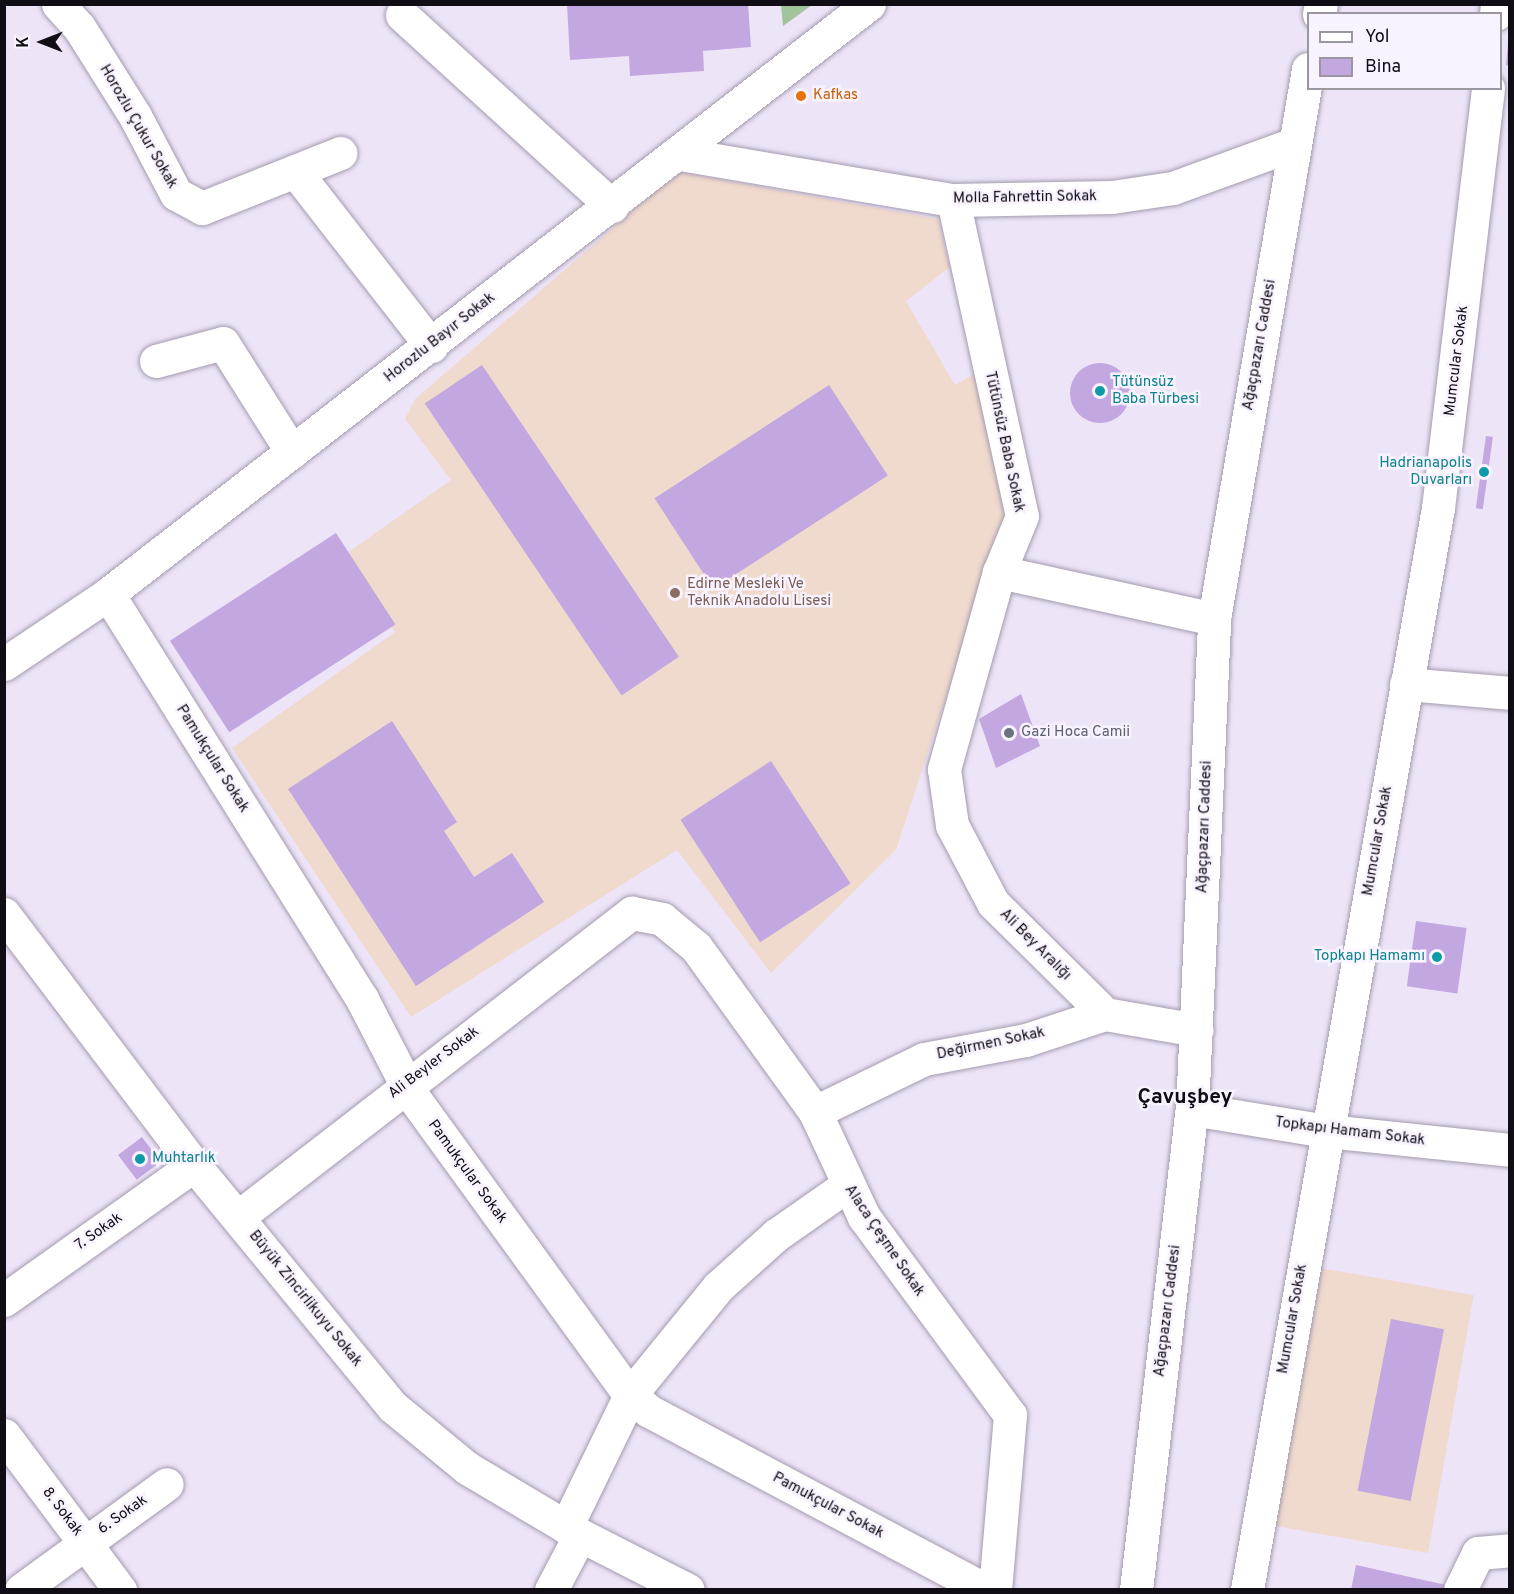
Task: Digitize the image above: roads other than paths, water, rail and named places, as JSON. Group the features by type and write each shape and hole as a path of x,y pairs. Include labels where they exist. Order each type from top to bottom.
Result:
{"street":[{"name":"Horozlu Çukur Sokak","path":"58,4 79,27 135,116 176,195 202,208 340,153"},
{"name":"Horozlu Bayır Sokak","path":"4,664 108,594 680,154 869,4"},
{"path":"402,15 612,206"},
{"name":"Ağaçpazarı Caddesi","path":"1136,1590 1192,1109 1214,619 1307,74"},
{"name":"Mumcular Sokak","path":"1247,1590 1438,508 1488,90"},
{"name":"Molla Fahrettin Sokak","path":"680,154 953,200 1112,197 1173,188 1294,144"},
{"path":"295,171 431,346"},
{"name":"Tütünsüz Baba Sokak","path":"953,200 1022,516 999,572"},
{"path":"156,361 223,343 292,452"},
{"path":"999,572 1214,619"},
{"name":"Ali Bey Aralığı","path":"999,572 944,769 952,825 993,903 1105,1014"},
{"name":"Pamukçular Sokak","path":"108,594 362,999 406,1084 630,1395 649,1411 985,1590"},
{"path":"1406,684 1509,693"},
{"name":"Ali Beyler Sokak","path":"238,1217 406,1084 632,913"},
{"name":"Alaca Çeşme Sokak","path":"632,913 662,919 696,947 814,1112 846,1186 1010,1415 995,1590"},
{"name":"Büyük Zincirlikuyu Sokak","path":"4,914 194,1165 393,1407 468,1468 573,1531 688,1590"},
{"path":"1105,1014 1197,1030"},
{"name":"Değirmen Sokak","path":"814,1112 924,1059 1026,1040 1105,1014"},
{"name":"Topkapı Hamam Sokak","path":"1192,1109 1327,1131 1509,1150"},
{"name":"7. Sokak","path":"4,1300 194,1165"},
{"path":"551,1590 630,1395 718,1287 776,1236 846,1186"},
{"name":"8. Sokak","path":"4,1435 120,1590"},
{"name":"6. Sokak","path":"21,1590 84,1541 167,1484"},
{"path":"1460,1590 1478,1553 1509,1550"}],"place":[{"name":"Kafkas","path":"801,96"},
{"name":"Tütünsüz Baba Türbesi","path":"1100,391"},
{"name":"Hadrianapolis Duvarları","path":"1484,472"},
{"name":"Edirne Mesleki Ve Teknik Anadolu Lisesi","path":"675,593"},
{"name":"Gazi Hoca Camii","path":"1009,733"},
{"name":"Topkapı Hamamı","path":"1437,957"},
{"name":"Muhtarlık","path":"140,1159"}],"district":[{"name":"Çavuşbey","path":"1185,1098"}]}
